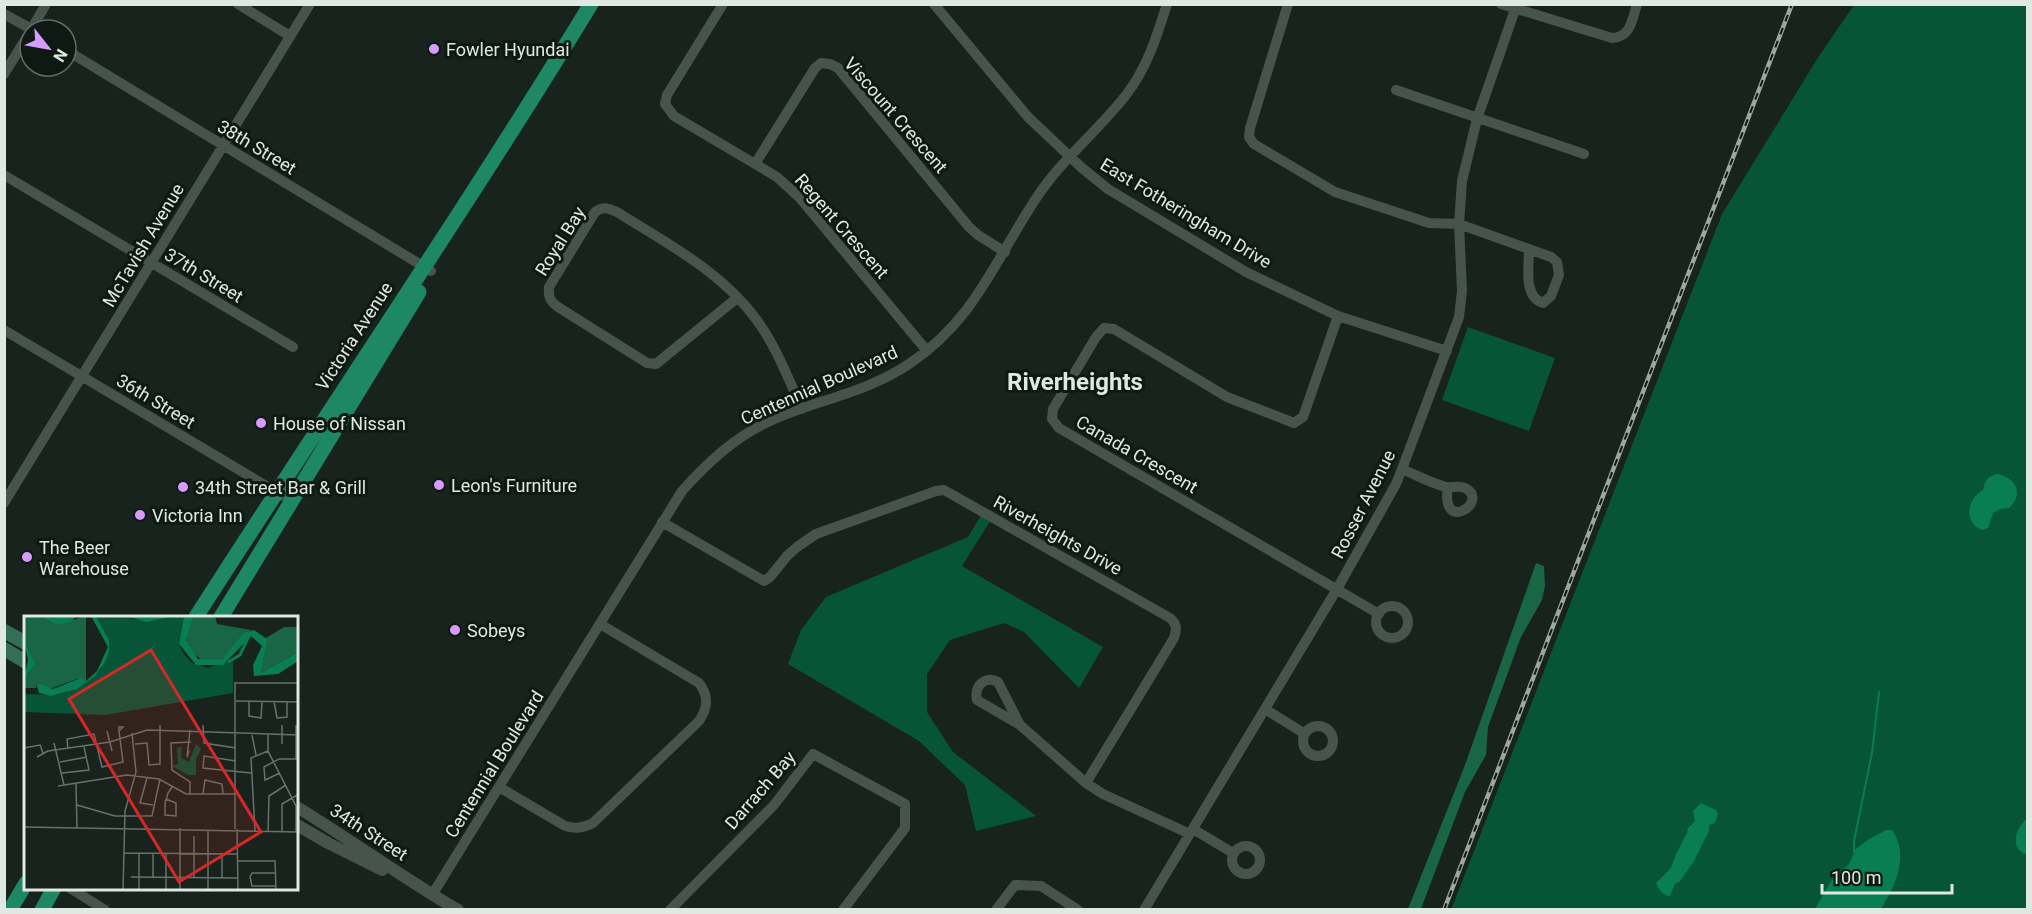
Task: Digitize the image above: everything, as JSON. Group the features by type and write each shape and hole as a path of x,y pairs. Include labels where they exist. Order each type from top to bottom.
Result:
{"main road":[{"name":"Victoria Avenue","path":"222,616 488,169 591,4"},
{"name":"Victoria Avenue","path":"199,613 276,492 428,269"},
{"path":"4,631 22,641 7,651 24,661"},
{"path":"10,909 24,886"},
{"path":"42,909 53,890"}],"street":[{"path":"38,18 46,4"},
{"path":"238,4 290,36"},
{"name":"McTavish Avenue","path":"4,502 310,4"},
{"name":"Regent Crescent","path":"723,4 667,95 665,104 674,116 777,177 800,198 927,351"},
{"name":"East Fotheringham Drive","path":"934,4 1028,117 1069,157 1108,189 1246,272 1338,316 1447,351"},
{"name":"Centennial Boulevard","path":"427,891 499,787 682,490 706,464 729,445 772,420 843,395 890,375 941,339 966,312 1005,252 1036,198 1069,157 1126,95 1155,42 1167,4"},
{"path":"1288,4 1250,128 1249,136 1254,144 1335,192 1429,223 1459,224 1529,249 1551,257 1557,262 1559,275 1551,296 1543,303 1536,301 1530,292 1529,249"},
{"path":"1501,4 1612,38 1626,33 1637,4"},
{"name":"Rosser Avenue","path":"1144,909 1337,589 1396,484 1459,317 1462,291 1459,224 1462,181 1477,119 1516,7"},
{"path":"4,14 18,22"},
{"path":"4,74 18,51"},
{"name":"38th Street","path":"78,57 428,269"},
{"name":"Viscount Crescent","path":"755,164 815,68 821,63 830,64 838,68 969,227 1005,252"},
{"path":"1396,90 1584,154"},
{"name":"37th Street","path":"4,175 293,347"},
{"name":"Royal Bay","path":"737,298 656,364 647,363 567,313 550,301 548,295 549,287 589,219 601,208 617,212 695,260 721,281 755,317 773,345 802,409"},
{"name":"Canada Crescent","path":"1337,589 1059,428 1053,419 1053,409 1096,337 1104,328 1114,329 1227,397 1294,423 1303,417 1338,316"},
{"name":"36th Street","path":"4,330 291,501"},
{"path":"1402,469 1448,487"},
{"path":"4,479 15,485"},
{"name":"Riverheights Drive","path":"662,522 764,581 770,578 787,556 816,534 944,490 1170,618 1175,622 1174,638 1086,783"},
{"path":"1337,589 1379,614"},
{"path":"499,787 565,826 586,827 593,823 706,712 704,690 699,683 600,624"},
{"path":"1020,725 998,682 987,679 977,689 977,700 1020,725 1086,783 1124,805 1192,831 1233,853"},
{"path":"1265,709 1305,734"},
{"name":"Darrach Bay","path":"670,909 774,805 813,754 905,804 905,828 843,909"},
{"name":"34th Street","path":"298,808 458,909"},
{"path":"311,833 319,820"},
{"name":"34th Street","path":"298,826 328,843 427,891"},
{"path":"996,909 1015,885 1041,886 1078,909"},
{"path":"73,890 105,909"}],"shaded area":[{"path":"1854,5 2027,5 2027,909 1451,910 1722,214 1819,56"},
{"path":"1468,327 1555,358 1529,431 1442,400"},
{"path":"2003,475 2013,482 2016,486 2016,497 2009,508 1993,513 1988,528 1982,530 1972,522 1969,510 1973,499 1983,490 1990,476"},
{"path":"983,512 992,518 962,566 1103,647 1079,688 1024,632 1004,623 950,640 927,674 927,712 953,752 1036,816 976,831 965,785 919,741 788,664 801,630 826,597 968,537"},
{"path":"1536,563 1544,566 1545,586 1542,600 1521,637 1488,727 1486,755 1465,792 1421,909 1408,909 1465,765"},
{"path":"1701,803 1716,810 1718,814 1715,823 1709,825 1709,831 1694,861 1680,881 1675,884 1670,896 1667,895 1656,883 1671,868 1688,828 1695,821 1693,811"},
{"path":"2027,819 2027,855 2019,850 2016,838 2019,829"},
{"path":"1886,830 1892,830 1897,840 1900,860 1895,881 1881,909 1815,909 1831,881 1849,864 1856,849"}],"waterway":[{"path":"1854,852 1854,841 1872,753 1879,692"}],"railway":[{"path":"1444,910 1792,4"}],"place":[{"name":"Fowler Hyundai","path":"434,49"},
{"name":"House of Nissan","path":"261,423"},
{"name":"Leon's Furniture","path":"439,485"},
{"name":"34th Street Bar & Grill","path":"183,487"},
{"name":"Victoria Inn","path":"140,515"},
{"name":"The Beer Warehouse","path":"27,557"},
{"name":"Sobeys","path":"455,630"}],"district":[{"name":"Riverheights","path":"1075,382"}]}
